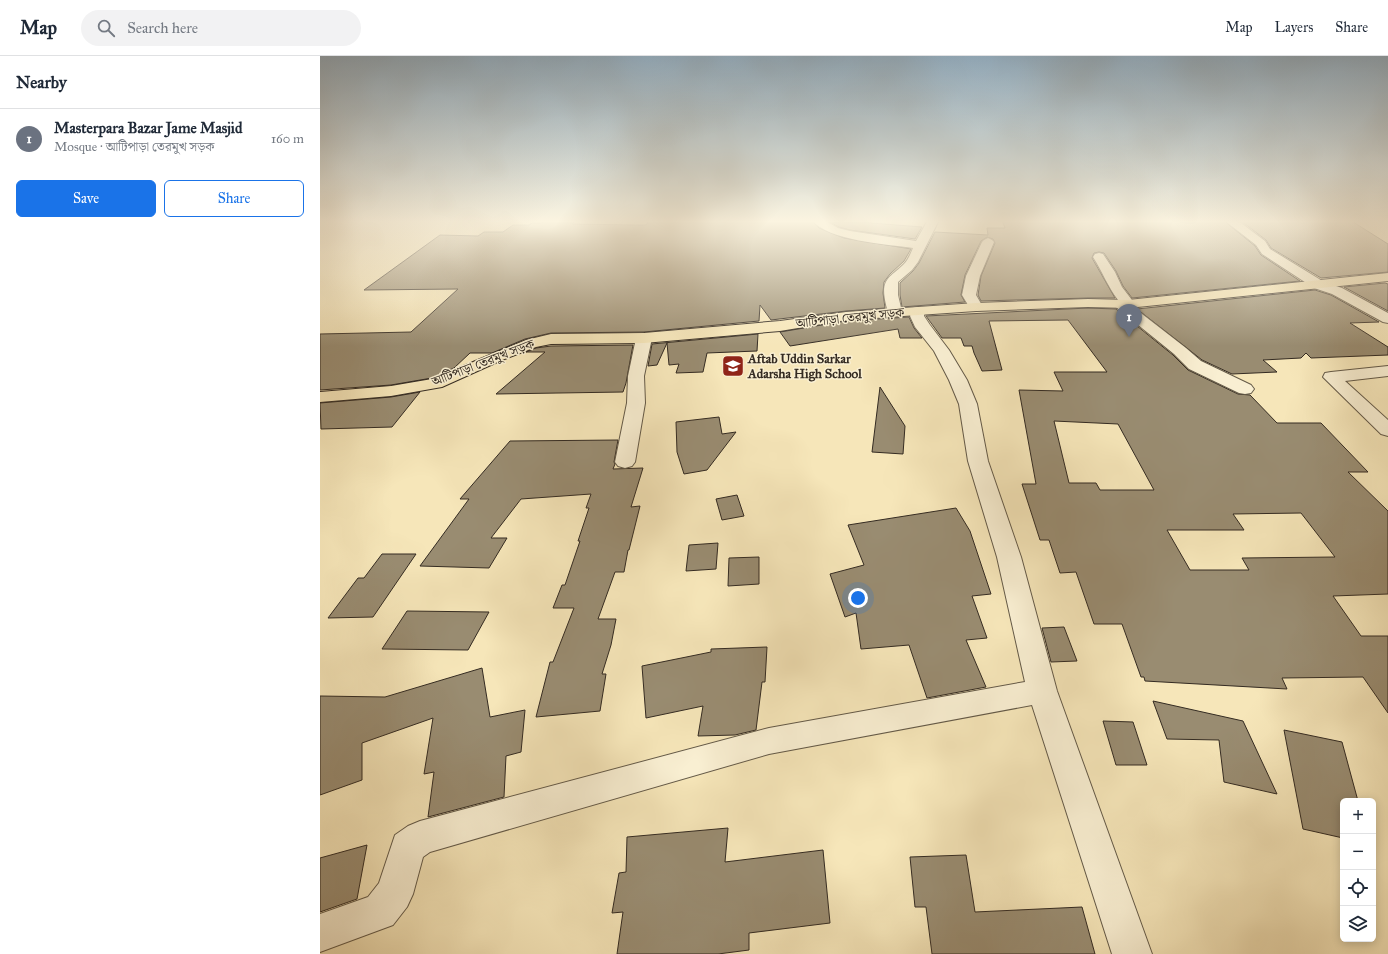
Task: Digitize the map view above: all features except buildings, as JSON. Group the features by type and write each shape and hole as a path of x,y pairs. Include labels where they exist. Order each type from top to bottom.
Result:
{"main road":[{"name":"আটিপাড়া তেরমুখ সড়ক","path":"320,397 391,391 436,383 532,343 551,339 644,338 780,326 846,316 976,307 1088,303 1125,304 1388,277"}],"street":[{"path":"911,262 892,280 890,286 892,292 891,298 907,312 917,316 923,327 941,350 958,380 968,404 978,461 1009,557 1042,692 1132,954"},
{"path":"976,307 969,294 973,276 979,262"},
{"path":"1102,262 1109,272 1125,304 1195,365 1245,389"},
{"path":"1283,262 1319,285 1337,291 1388,319"},
{"path":"625,462 636,403 636,376 644,338"},
{"path":"1388,371 1331,377 1388,430"},
{"path":"320,933 380,912 394,894 408,847 420,838 769,741 1042,692"}],"place":[{"name":"Masterpara Bazar Jame Masjid","path":"1129,337"},
{"name":"Aftab Uddin Sarkar Adarsha High School","path":"733,366"}]}
